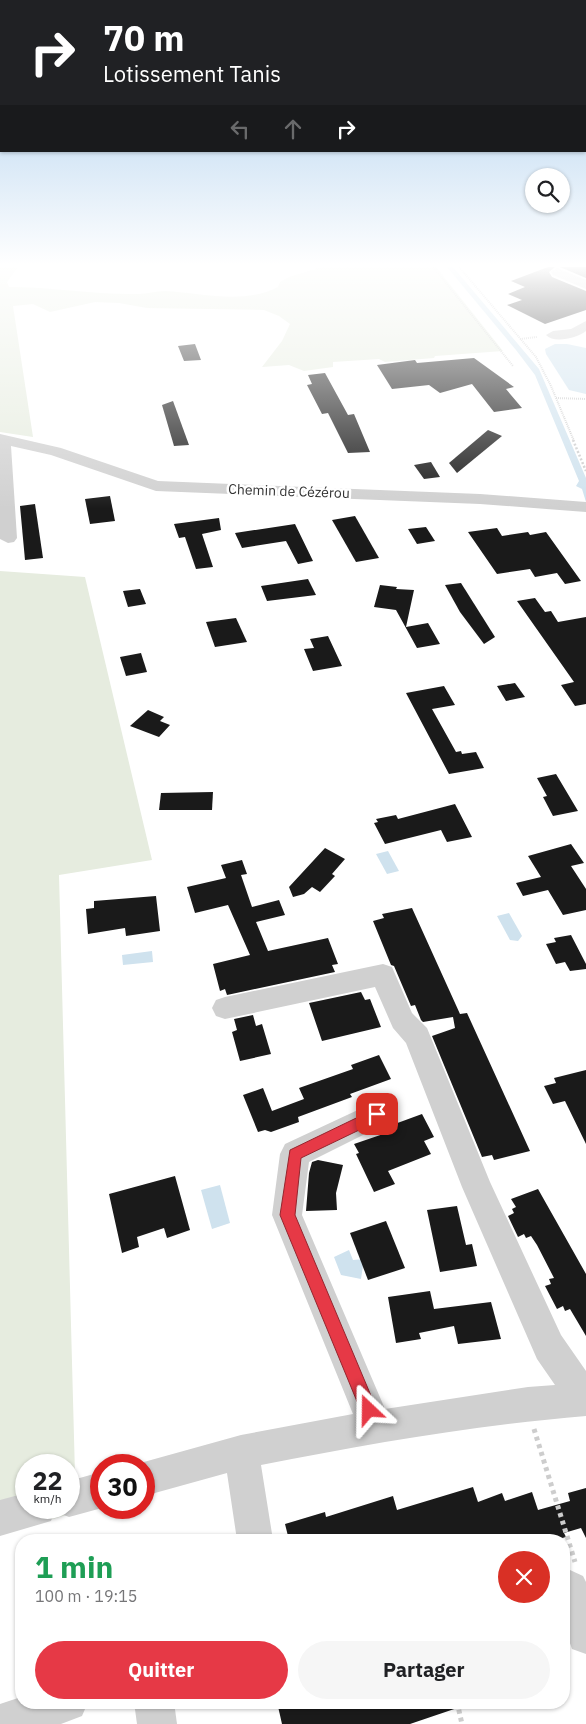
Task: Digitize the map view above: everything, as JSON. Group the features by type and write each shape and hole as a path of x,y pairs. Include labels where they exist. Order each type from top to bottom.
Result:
{"street":[{"name":"Chemin de Cézérou","path":"2,439 55,450 89,461 137,481 156,486 489,500 586,507"},
{"path":"2,439 8,538"},
{"path":"226,1008 383,974 402,1020 417,1036 476,1187 549,1348 585,1399"},
{"path":"376,1428 287,1215 294,1154 377,1114"},
{"path":"155,1475 241,1452 315,1437 528,1404 585,1399"},
{"path":"241,1452 254,1534"},
{"path":"0,1518 15,1514"},
{"path":"573,1589 586,1635"},
{"path":"0,1724 46,1709"},
{"path":"155,1709 157,1724"}],"path":[{"path":"498,347 513,366"},
{"path":"528,347 536,357 556,398 586,471"},
{"path":"556,398 586,399"},
{"path":"528,1404 543,1466 568,1534"},
{"path":"570,1543 577,1569 573,1589"},
{"path":"459,1709 462,1724"}],"shaded area":[{"path":"0,347 19,347 33,437 0,432"},
{"path":"277,347 500,347 503,351 385,362 379,359 333,362 333,367 304,371 289,365 262,367"},
{"path":"0,571 85,577 152,860 59,875 74,1454 15,1454 15,1519 53,1519 0,1535"}],"water":[{"path":"514,347 521,347 539,369 586,478 586,502 582,489 576,486 579,481 535,375"},
{"path":"586,348 586,394 569,390 546,354 545,349"},
{"path":"388,851 399,871 387,874 376,854"},
{"path":"509,913 522,936 518,941 510,940 497,916"},
{"path":"152,951 153,962 123,965 122,955"},
{"path":"220,1185 230,1223 212,1229 201,1190"},
{"path":"349,1250 353,1260 364,1259 361,1279 341,1275 334,1257"}],"building":[{"path":"179,347 196,347 201,360 184,361"},
{"path":"474,358 514,387 506,389 522,408 494,412 472,384 440,393 429,385 392,389 377,365 415,360 417,363"},
{"path":"325,373 348,415 354,414 370,452 348,453 328,413 322,414 307,385 312,384 308,375"},
{"path":"173,401 189,445 174,446 162,405"},
{"path":"488,430 502,436 457,473 449,463"},
{"path":"431,462 440,477 424,479 414,465"},
{"path":"110,496 115,521 90,524 85,499"},
{"path":"35,504 43,558 25,560 20,506"},
{"path":"355,516 379,558 356,562 332,520"},
{"path":"219,518 221,530 202,534 213,567 196,569 185,537 179,538 174,524"},
{"path":"295,524 313,561 298,564 286,541 242,548 235,533"},
{"path":"426,527 435,541 417,544 408,529"},
{"path":"497,528 502,536 528,532 530,535 546,532 581,581 565,584 557,573 535,577 530,569 497,574 468,532"},
{"path":"308,579 316,595 267,601 261,586"},
{"path":"461,583 495,637 484,644 460,612 445,585"},
{"path":"380,585 397,587 396,589 414,590 406,627 428,623 440,644 417,648 396,610 374,607"},
{"path":"140,589 146,604 128,607 123,591"},
{"path":"535,598 545,612 551,611 558,622 586,617 586,704 575,706 561,685 574,682 517,601"},
{"path":"236,618 247,642 215,647 206,622"},
{"path":"328,636 342,666 313,671 304,649 314,648 310,639"},
{"path":"141,653 147,672 126,676 120,657"},
{"path":"515,683 525,697 506,701 497,686"},
{"path":"444,686 455,705 432,709 456,752 461,751 462,754 476,752 484,768 449,774 406,693"},
{"path":"148,710 164,717 160,721 170,725 159,737 130,726"},
{"path":"556,774 578,811 553,816 543,797 547,796 537,778"},
{"path":"213,792 212,810 159,810 161,793"},
{"path":"455,804 472,837 447,842 441,830 385,844 374,823 378,822 376,819 396,815 398,819"},
{"path":"571,844 584,863 571,866 586,889 586,910 563,915 548,890 523,896 516,883 541,877 528,856"},
{"path":"325,848 345,859 332,874 335,876 320,892 312,887 304,894 293,897 289,887"},
{"path":"242,860 247,874 241,875 252,907 279,900 285,915 256,922 268,951 328,938 338,964 332,965 335,972 227,995 225,989 220,991 213,964 250,955 228,905 195,913 187,887 226,878 221,865"},
{"path":"156,896 160,931 126,936 125,928 88,934 86,909 94,908 94,901"},
{"path":"412,908 460,1014 467,1013 530,1151 494,1160 492,1155 482,1157 432,1036 455,1028 453,1017 423,1022 421,1020 415,1005 411,1006 394,966 391,965 373,921 384,918 382,914"},
{"path":"571,935 586,964 586,969 570,971 565,962 556,964 546,944 556,942 554,938"},
{"path":"361,992 365,1000 370,999 381,1027 322,1041 309,1003"},
{"path":"253,1015 256,1026 262,1024 271,1054 240,1061 232,1032 237,1030 234,1019"},
{"path":"379,1055 391,1079 350,1094 352,1097 298,1117 299,1122 271,1132 265,1130 258,1132 243,1095 263,1088 272,1111 304,1099 299,1088 353,1069 351,1065"},
{"path":"586,1070 586,1144 565,1101 553,1104 544,1086 556,1083 554,1078"},
{"path":"422,1114 434,1137 424,1141 431,1154 388,1171 395,1184 374,1192 356,1154 359,1153 354,1144 395,1130 392,1125"},
{"path":"318,1160 343,1165 336,1193 337,1210 306,1211 309,1173 312,1162"},
{"path":"175,1176 190,1230 167,1238 164,1228 137,1237 139,1247 122,1253 109,1194"},
{"path":"538,1189 586,1274 586,1336 570,1309 565,1311 563,1306 557,1309 545,1286 551,1284 549,1279 554,1278 537,1245 531,1236 526,1238 524,1234 518,1237 508,1216 514,1213 512,1209 516,1207 511,1199"},
{"path":"457,1206 466,1245 472,1244 477,1266 440,1272 427,1210"},
{"path":"386,1221 405,1268 368,1280 350,1233"},
{"path":"430,1291 434,1309 491,1302 501,1339 458,1344 454,1326 419,1333 421,1339 396,1343 388,1297"},
{"path":"473,1487 478,1502 502,1493 505,1501 532,1492 538,1510 570,1501 568,1493 586,1488 586,1538 581,1528 564,1534 288,1534 285,1524 325,1512 326,1517 393,1496 397,1510"},
{"path":"279,1709 454,1709 410,1724 282,1724"}],"route":[{"path":"369,1410 287,1215 294,1154 377,1114"}]}
